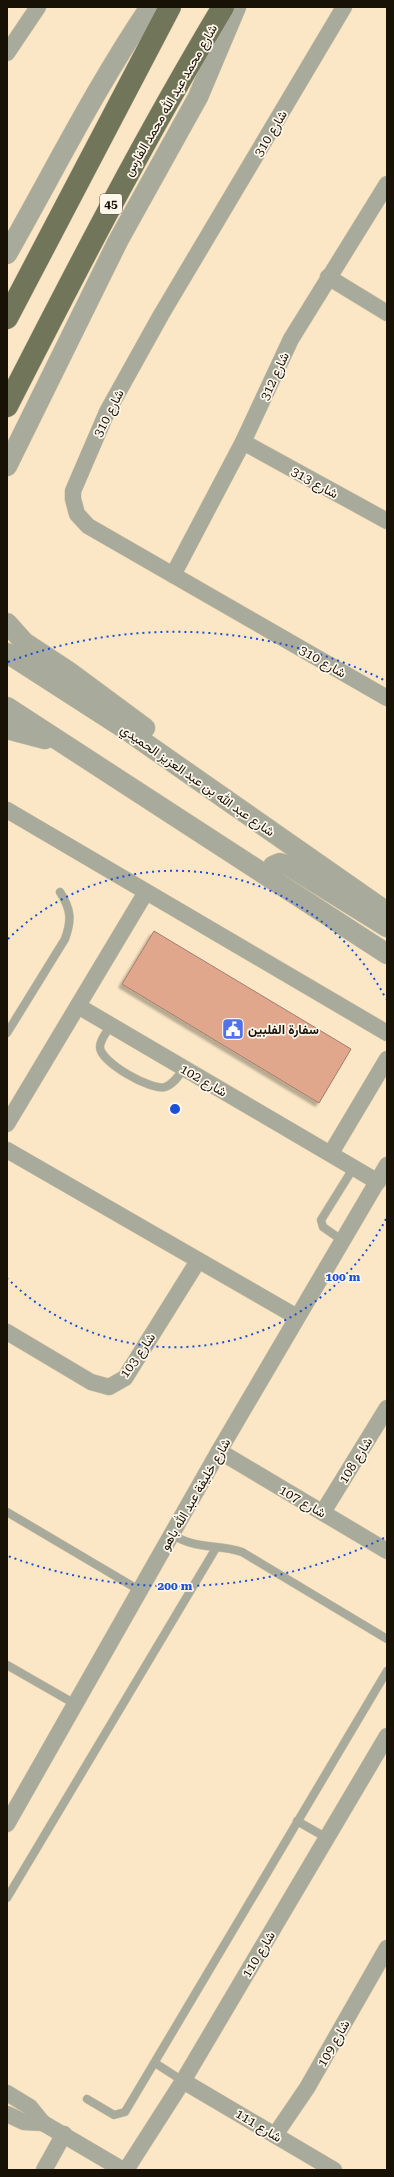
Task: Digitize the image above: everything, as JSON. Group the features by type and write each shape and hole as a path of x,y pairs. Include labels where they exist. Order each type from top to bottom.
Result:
{"main road":[{"path":"7,318 170,7"},
{"name":"شارع محمد عبد الله محمد الفارس","path":"7,406 98,228 182,75 223,7"}],"street":[{"path":"7,53 38,7"},
{"path":"121,52 134,7"},
{"path":"7,254 121,52 150,7"},
{"path":"7,466 118,241 198,97 236,7"},
{"name":"شارع 310","path":"344,7 162,315 108,412 75,483 73,491 74,506 82,520 88,526 387,698"},
{"name":"شارع 312","path":"173,575 243,442 291,339 387,184"},
{"path":"328,277 387,313"},
{"name":"شارع 313","path":"243,442 387,521"},
{"path":"7,623 24,642 68,671 154,735 203,783"},
{"name":"شارع عبد الله بن عبد العزيز الحميدي","path":"7,653 125,729 387,912"},
{"path":"7,706 387,954"},
{"path":"7,729 25,733 73,749"},
{"path":"7,810 387,1033"},
{"path":"268,876 273,866 280,863 288,865 387,927"},
{"path":"7,1124 146,892"},
{"name":"شارع 102","path":"78,1006 331,1153 378,1182"},
{"path":"331,1153 387,1059"},
{"path":"7,1150 198,1261 298,1317"},
{"name":"شارع خليفة عبد الله باهو","path":"7,1824 171,1534 387,1166"},
{"name":"شارع 103","path":"7,1332 91,1382 109,1387 125,1378 198,1261"},
{"name":"شارع 108","path":"323,1512 387,1408"},
{"name":"شارع 107","path":"219,1451 387,1551"},
{"name":"شارع 110","path":"126,2170 183,2081 387,1736"},
{"name":"شارع 109","path":"275,2135 307,2088 387,1948"},
{"name":"شارع 111","path":"183,2081 334,2170"},
{"path":"7,2093 30,2107 43,2123 123,2170"},
{"path":"7,2114 24,2122 43,2123"},
{"path":"44,2170 64,2134"}],"lane":[{"path":"7,1033 65,938 71,920 70,911 60,892"},
{"path":"111,1025 101,1042 101,1053 108,1062 148,1086 159,1088 165,1087 175,1080 184,1068"},
{"path":"343,1241 323,1227 321,1220 354,1167"},
{"path":"7,1512 139,1590"},
{"path":"171,1534 192,1545 242,1552 387,1639"},
{"path":"7,1898 216,1548"},
{"path":"7,1665 75,1704"},
{"path":"87,2099 114,2115 120,2115 129,2107 387,1670"},
{"path":"297,1821 327,1838"},
{"path":"155,2063 183,2081"}],"building":[{"path":"154,931 351,1049 319,1103 122,984"}],"place":[{"name":"سفارة الفلبين","path":"233,1029"}]}
